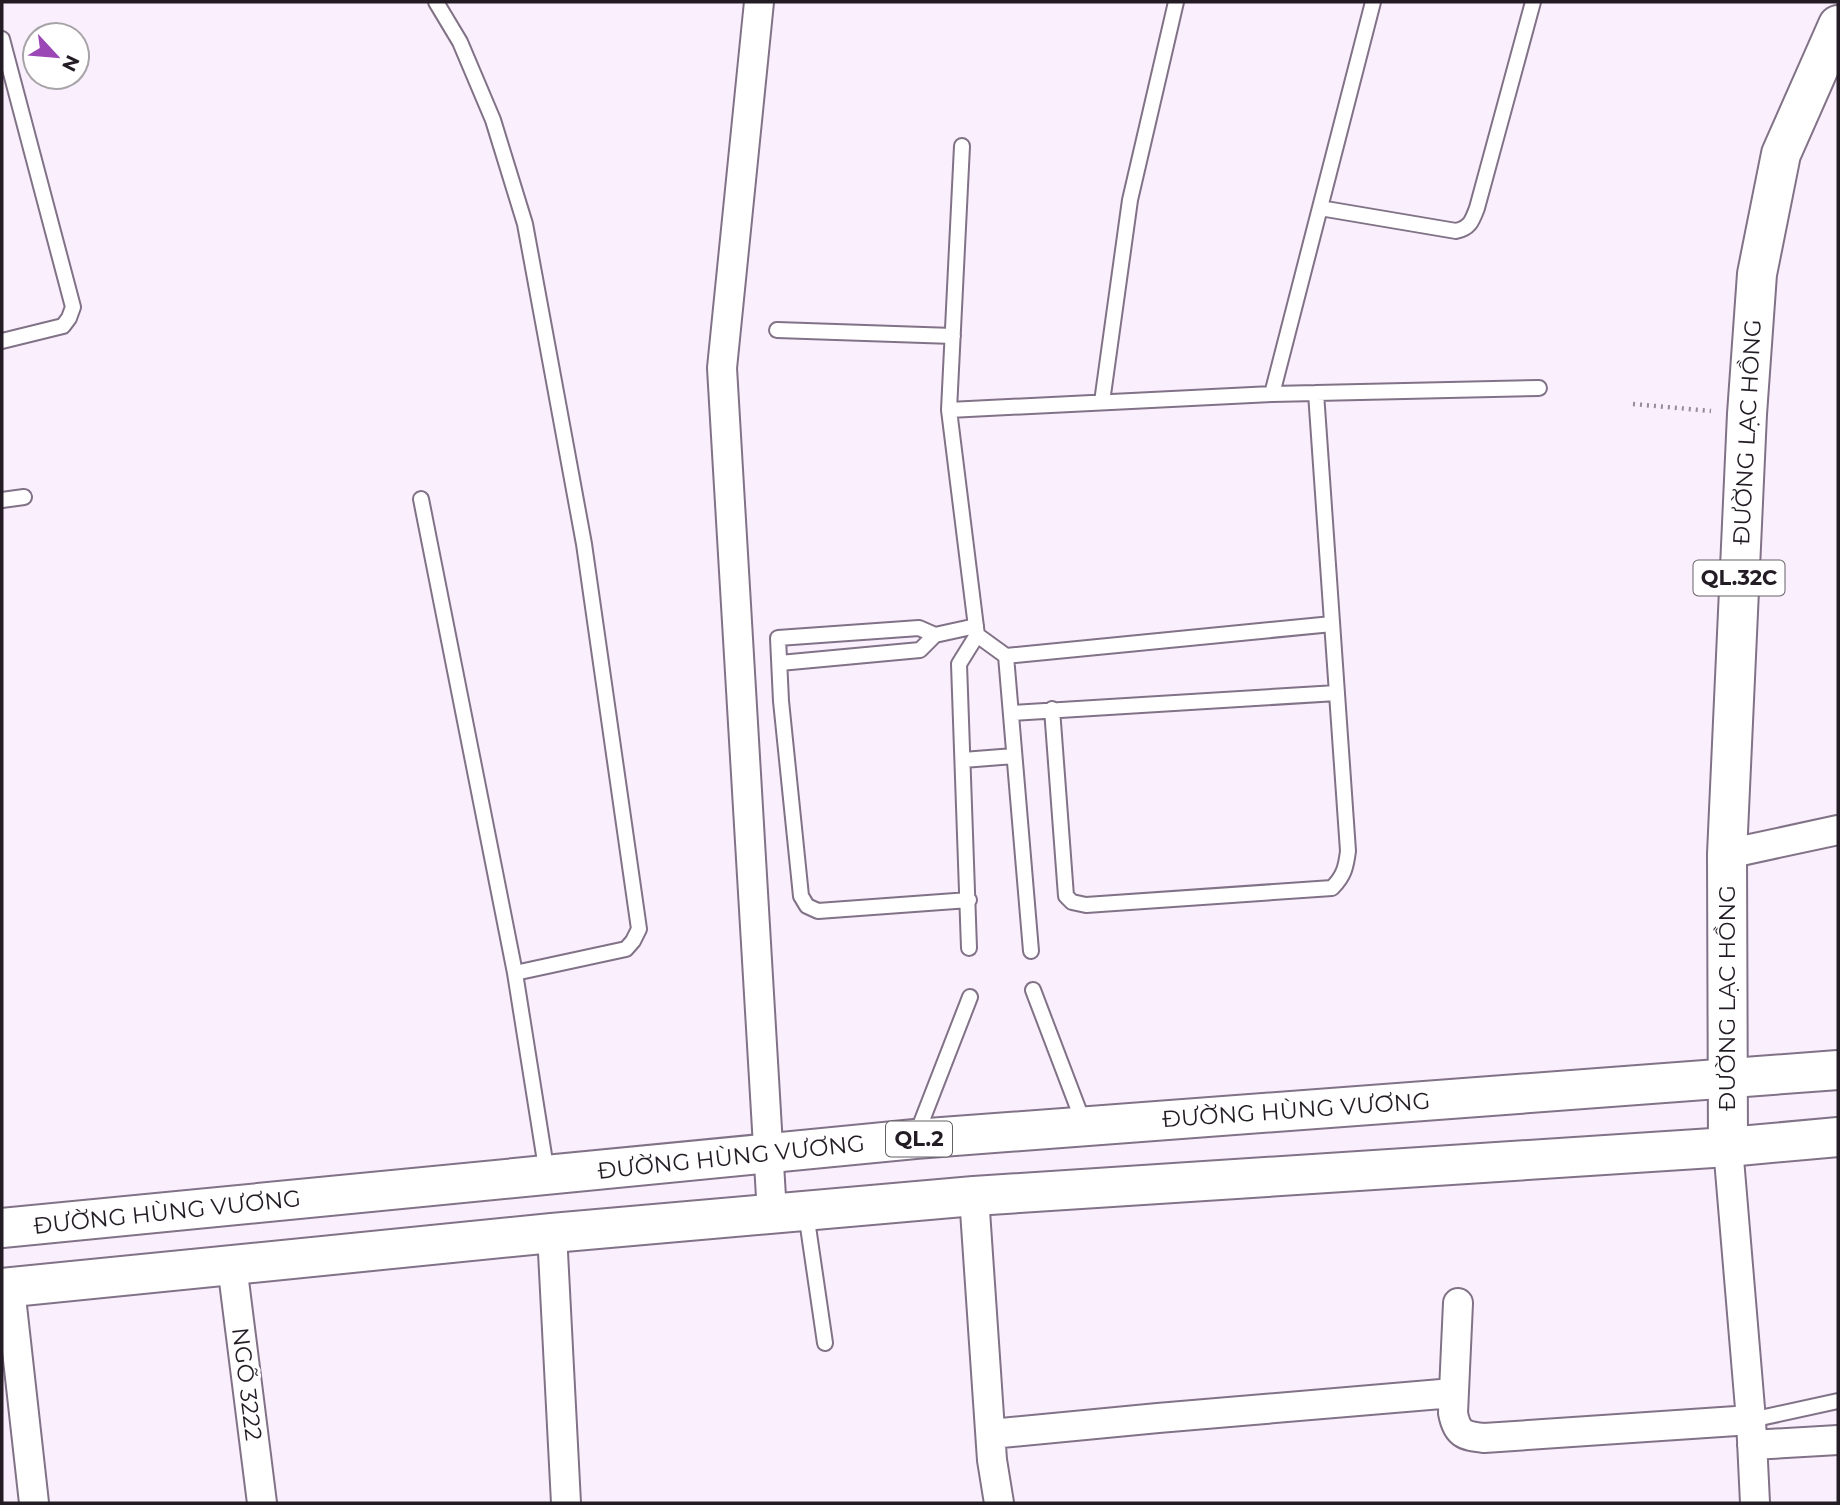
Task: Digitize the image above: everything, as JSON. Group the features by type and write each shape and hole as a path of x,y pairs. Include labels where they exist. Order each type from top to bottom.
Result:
{"main road":[{"name":"ĐƯỜNG LẠC HỒNG","path":"1728,1147 1727,855 1747,414 1757,274 1781,154 1834,46"},
{"name":"ĐƯỜNG HÙNG VƯƠNG","path":"2,1228 915,1139 1838,1070"},
{"path":"6,1288 552,1233 974,1196 1728,1147 1838,1137"}],"street":[{"path":"759,2 722,368 769,1154 789,1213"},
{"path":"1727,855 1838,831"},
{"path":"1728,1147 1752,1433 1755,1503"},
{"path":"974,1196 991,1434 999,1503"},
{"path":"552,1233 566,1503"},
{"name":"NGÕ 3222","path":"232,1265 262,1503"},
{"path":"6,1288 34,1503"},
{"path":"1458,1303 1453,1393 1455,1425 1460,1432 1470,1437 1752,1433 1838,1440"},
{"path":"991,1434 1453,1393"}],"lane":[{"path":"436,2 460,42 493,120 525,225 584,544 639,929 626,949 515,973"},
{"path":"1102,402 1130,200 1176,2"},
{"path":"1272,394 1373,2"},
{"path":"1320,208 1456,231 1466,229 1477,208 1533,2"},
{"path":"2,38 5,64 73,307 63,326 2,341"},
{"path":"962,146 949,410 976,631 959,664 970,948"},
{"path":"777,330 953,336"},
{"path":"949,410 1272,394 1539,388"},
{"path":"1052,709 1066,896 1072,902 1086,905 1332,888 1341,880 1346,869 1348,851 1316,393"},
{"path":"2,500 24,497"},
{"path":"421,499 515,973 547,1175"},
{"path":"1006,656 1332,624"},
{"path":"969,900 818,911 807,906 801,896 781,701 778,638 919,628 935,635 976,631 1006,656 1031,951"},
{"path":"780,663 920,650 935,635"},
{"path":"1011,713 1337,693"},
{"path":"962,760 1014,756"},
{"path":"1033,990 1084,1125"},
{"path":"915,1139 971,997"},
{"path":"789,1213 825,1343"},
{"path":"1752,1433 1838,1401"}],"path":[{"path":"1633,404 1747,414"}]}
